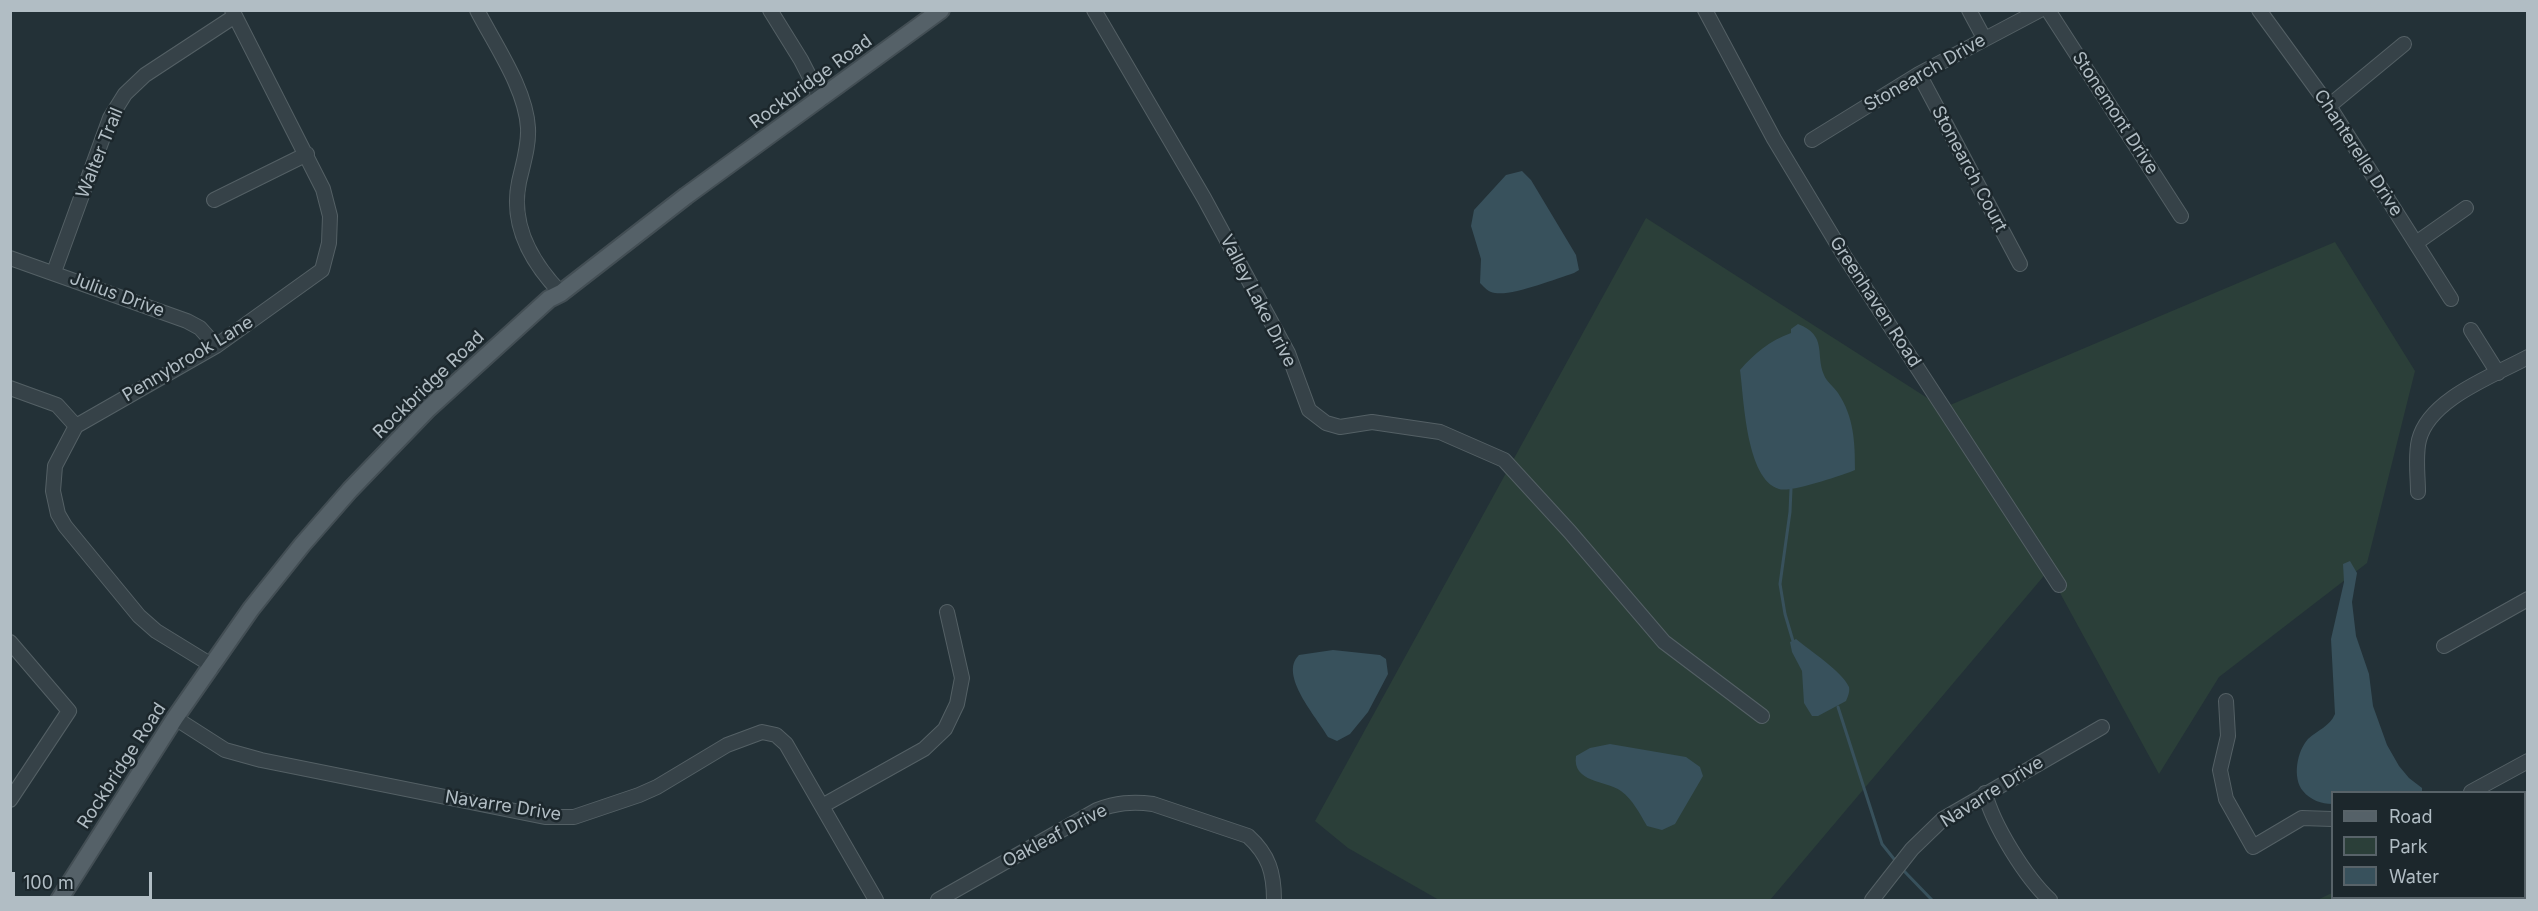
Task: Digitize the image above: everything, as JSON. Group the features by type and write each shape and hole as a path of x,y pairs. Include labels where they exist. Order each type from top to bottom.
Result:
{"main road":[{"name":"Rockbridge Road","path":"59,900 175,718 251,609 350,490 428,409 549,299 561,293 629,238 941,10"}],"street":[{"path":"477,10 518,87 528,127 527,151 516,208 517,219 525,242 548,280 561,293"},
{"path":"770,10 801,60 821,99"},
{"name":"Valley Lake Drive","path":"1094,10 1204,198 1282,343 1309,410 1326,423 1340,427 1372,422 1440,432 1504,460 1570,532 1664,642 1762,716"},
{"name":"Greenhaven Road","path":"1705,10 1774,139 1845,256 2059,585"},
{"path":"1969,10 1984,38"},
{"name":"Stonearch Drive","path":"1812,140 1919,74 2040,10"},
{"name":"Stonemont Drive","path":"2048,10 2181,216"},
{"name":"Chanterelle Drive","path":"2259,10 2329,106 2451,299"},
{"name":"Pennybrook Lane","path":"76,426 216,346 322,270 329,243 330,216 323,189 233,13"},
{"name":"Walter Trail","path":"54,272 110,118 125,94 145,75 233,13"},
{"path":"2329,106 2404,44"},
{"name":"Stonearch Court","path":"1919,74 2020,264"},
{"path":"214,200 307,154"},
{"path":"2416,243 2466,208"},
{"name":"Julius Drive","path":"10,258 187,321 200,328 216,346"},
{"path":"2471,330 2498,374"},
{"path":"2418,492 2419,441 2430,418 2447,401 2528,357"},
{"path":"10,388 57,405 76,426 55,466 53,491 58,514 65,526 139,616 156,631 213,666"},
{"path":"2444,646 2528,599"},
{"path":"822,806 924,749 945,729 957,704 962,678 946,612"},
{"path":"10,642 69,711 10,801"},
{"path":"2226,702 2228,736 2220,770 2226,799 2253,847 2302,818 2331,819"},
{"name":"Navarre Drive","path":"175,718 225,750 261,760 554,817 574,817 639,795 657,787 727,745 762,732 776,735 786,744 876,900"},
{"name":"Navarre Drive","path":"1872,900 1912,849 1943,819 2102,727"},
{"path":"2473,791 2528,761"},
{"path":"1985,793 1998,827 2038,890 2050,900"},
{"name":"Oakleaf Drive","path":"938,900 1097,810 1112,805 1139,802 1153,804 1248,836 1269,863 1274,883 1274,900"}],"green space":[{"path":"1646,218 1943,408 2335,242 2415,371 2367,563 2219,677 2159,774 2048,571 1770,900 1439,900 1348,848 1315,821"},
{"path":"2331,893 2331,899 2456,900 2317,900"}],"water":[{"path":"1522,171 1531,180 1576,255 1579,270 1523,290 1493,292 1480,283 1481,259 1471,226 1474,210 1506,175"},
{"path":"1798,324 1813,334 1817,340 1826,380 1838,393 1847,411 1854,440 1855,470 1785,490 1768,482 1753,455 1745,418 1740,370 1763,348 1791,333 1791,329"},
{"path":"2350,561 2357,573 2352,602 2356,636 2369,674 2373,706 2387,745 2399,766 2422,788 2422,791 2331,791 2331,804 2328,804 2313,799 2303,791 2298,779 2297,765 2304,744 2327,725 2335,714 2331,639 2344,582 2343,564"},
{"path":"1796,639 1833,668 1849,687 1846,701 1818,716 1812,716 1804,703 1802,671 1792,652 1790,642"},
{"path":"1333,650 1380,655 1386,659 1388,674 1368,712 1350,734 1337,741 1328,737 1308,708 1293,673 1294,663 1299,655"},
{"path":"1610,744 1686,757 1700,767 1703,776 1675,824 1662,830 1647,826 1633,803 1621,791 1591,780 1579,771 1576,756 1590,748"}],"waterway":[{"path":"1791,489 1780,584 1793,641"},
{"path":"1838,707 1882,844 1894,859"},
{"path":"1904,871 1932,900"},
{"path":"2376,899 2380,900"}]}
